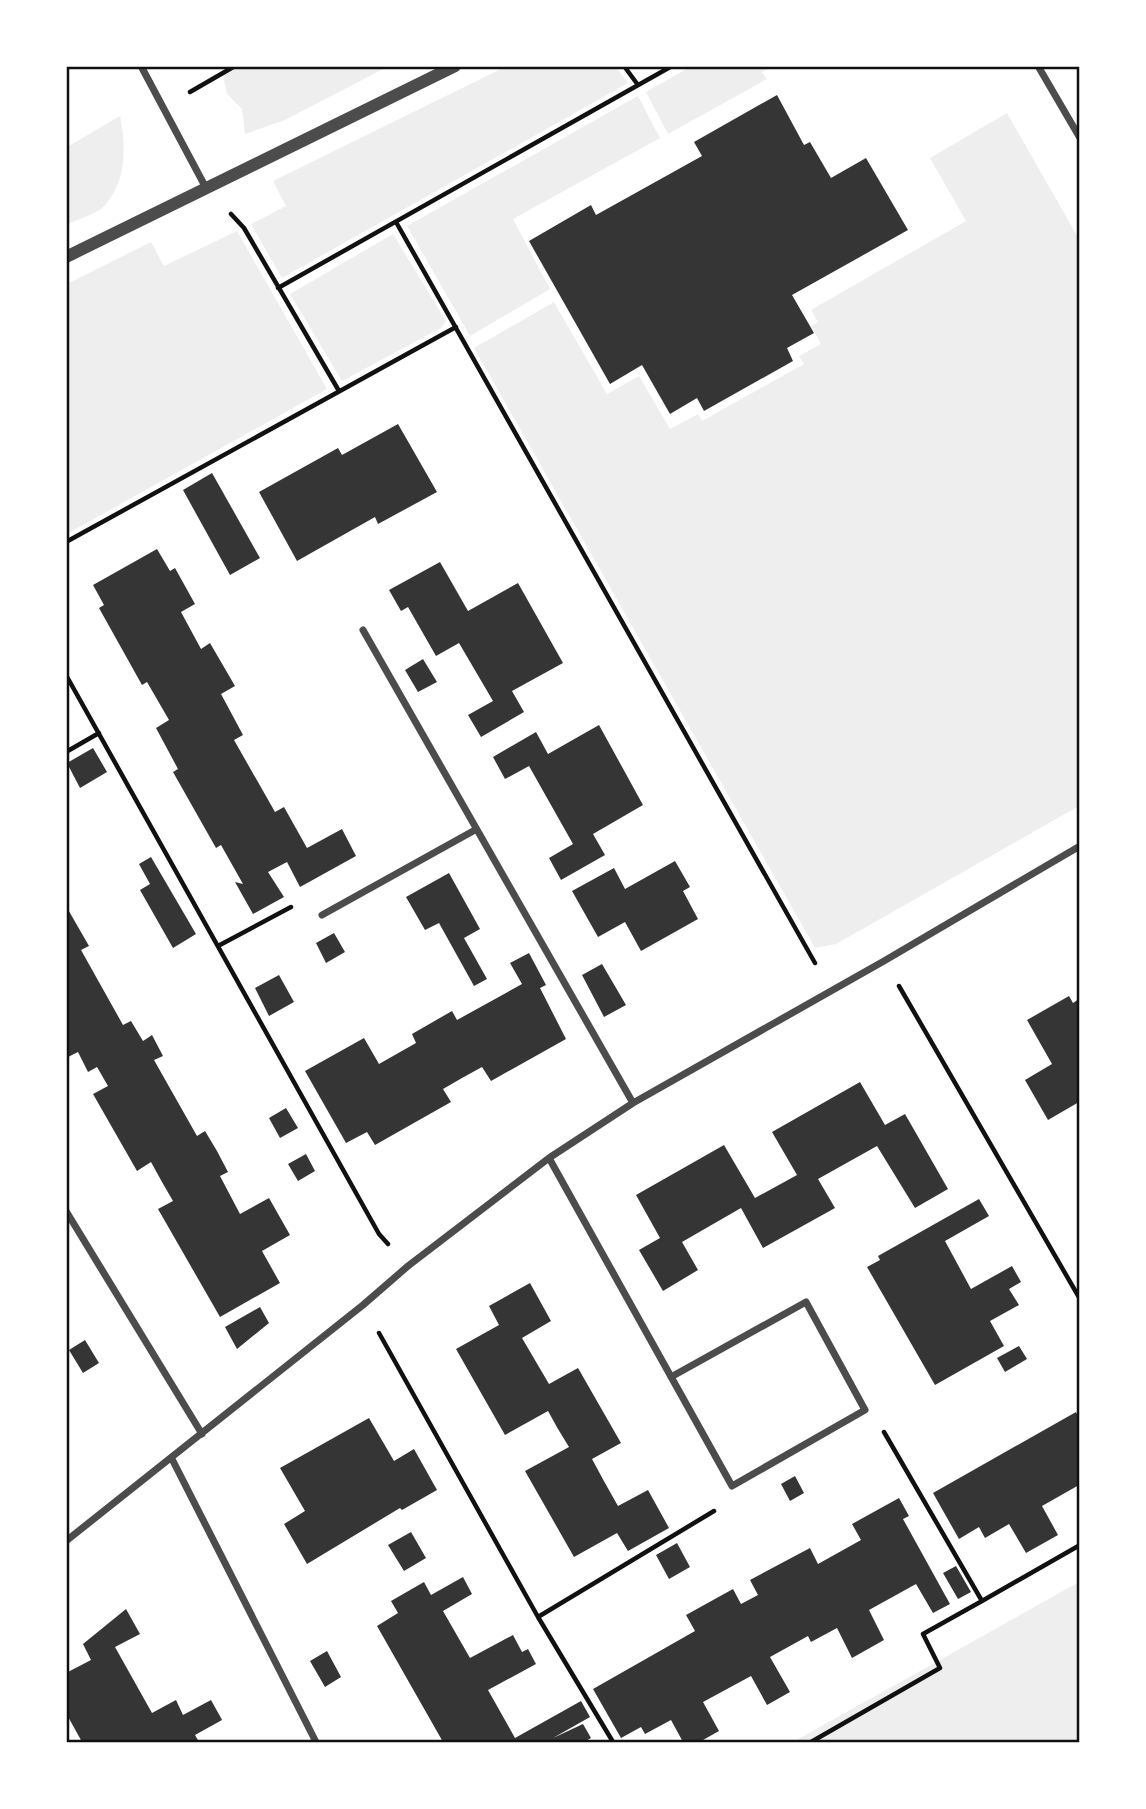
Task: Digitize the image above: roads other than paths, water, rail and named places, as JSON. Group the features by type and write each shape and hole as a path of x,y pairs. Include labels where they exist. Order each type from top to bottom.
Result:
{"street":[{"path":"141,66 165,106 206,188"},
{"path":"66,257 455,66"},
{"path":"1038,66 1080,138"},
{"path":"363,630 633,1102"},
{"path":"322,915 475,830"},
{"path":"66,1541 172,1459 408,1266 549,1158 633,1102 830,992 1080,846"},
{"path":"549,1158 671,1377 732,1486 865,1410 806,1302 671,1377"},
{"path":"66,1211 201,1434"},
{"path":"172,1459 316,1742"}]}
